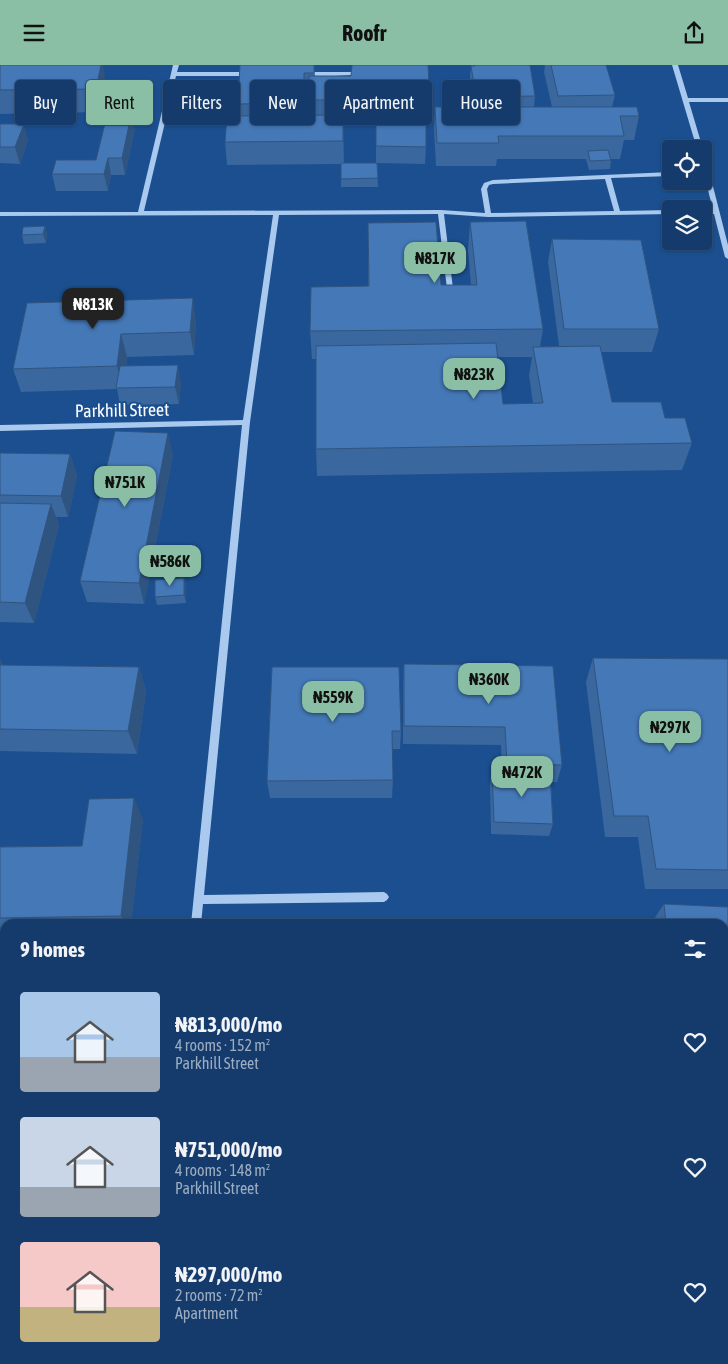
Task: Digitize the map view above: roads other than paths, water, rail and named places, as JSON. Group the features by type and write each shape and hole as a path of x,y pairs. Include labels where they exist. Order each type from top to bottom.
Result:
{"street":[{"path":"141,213 176,65"},
{"path":"301,74 350,73 379,68 382,65"},
{"path":"675,65 697,140"},
{"path":"174,74 262,74"},
{"path":"684,100 728,101"},
{"path":"488,215 484,189 486,184 493,182 662,174"},
{"path":"608,177 617,212"},
{"path":"710,190 728,257"},
{"path":"0,214 440,213 488,215 662,212"},
{"path":"196,919 246,422 276,213"},
{"path":"440,213 451,301"},
{"name":"Parkhill Street","path":"0,428 246,422"},
{"path":"198,900 384,897"}]}
